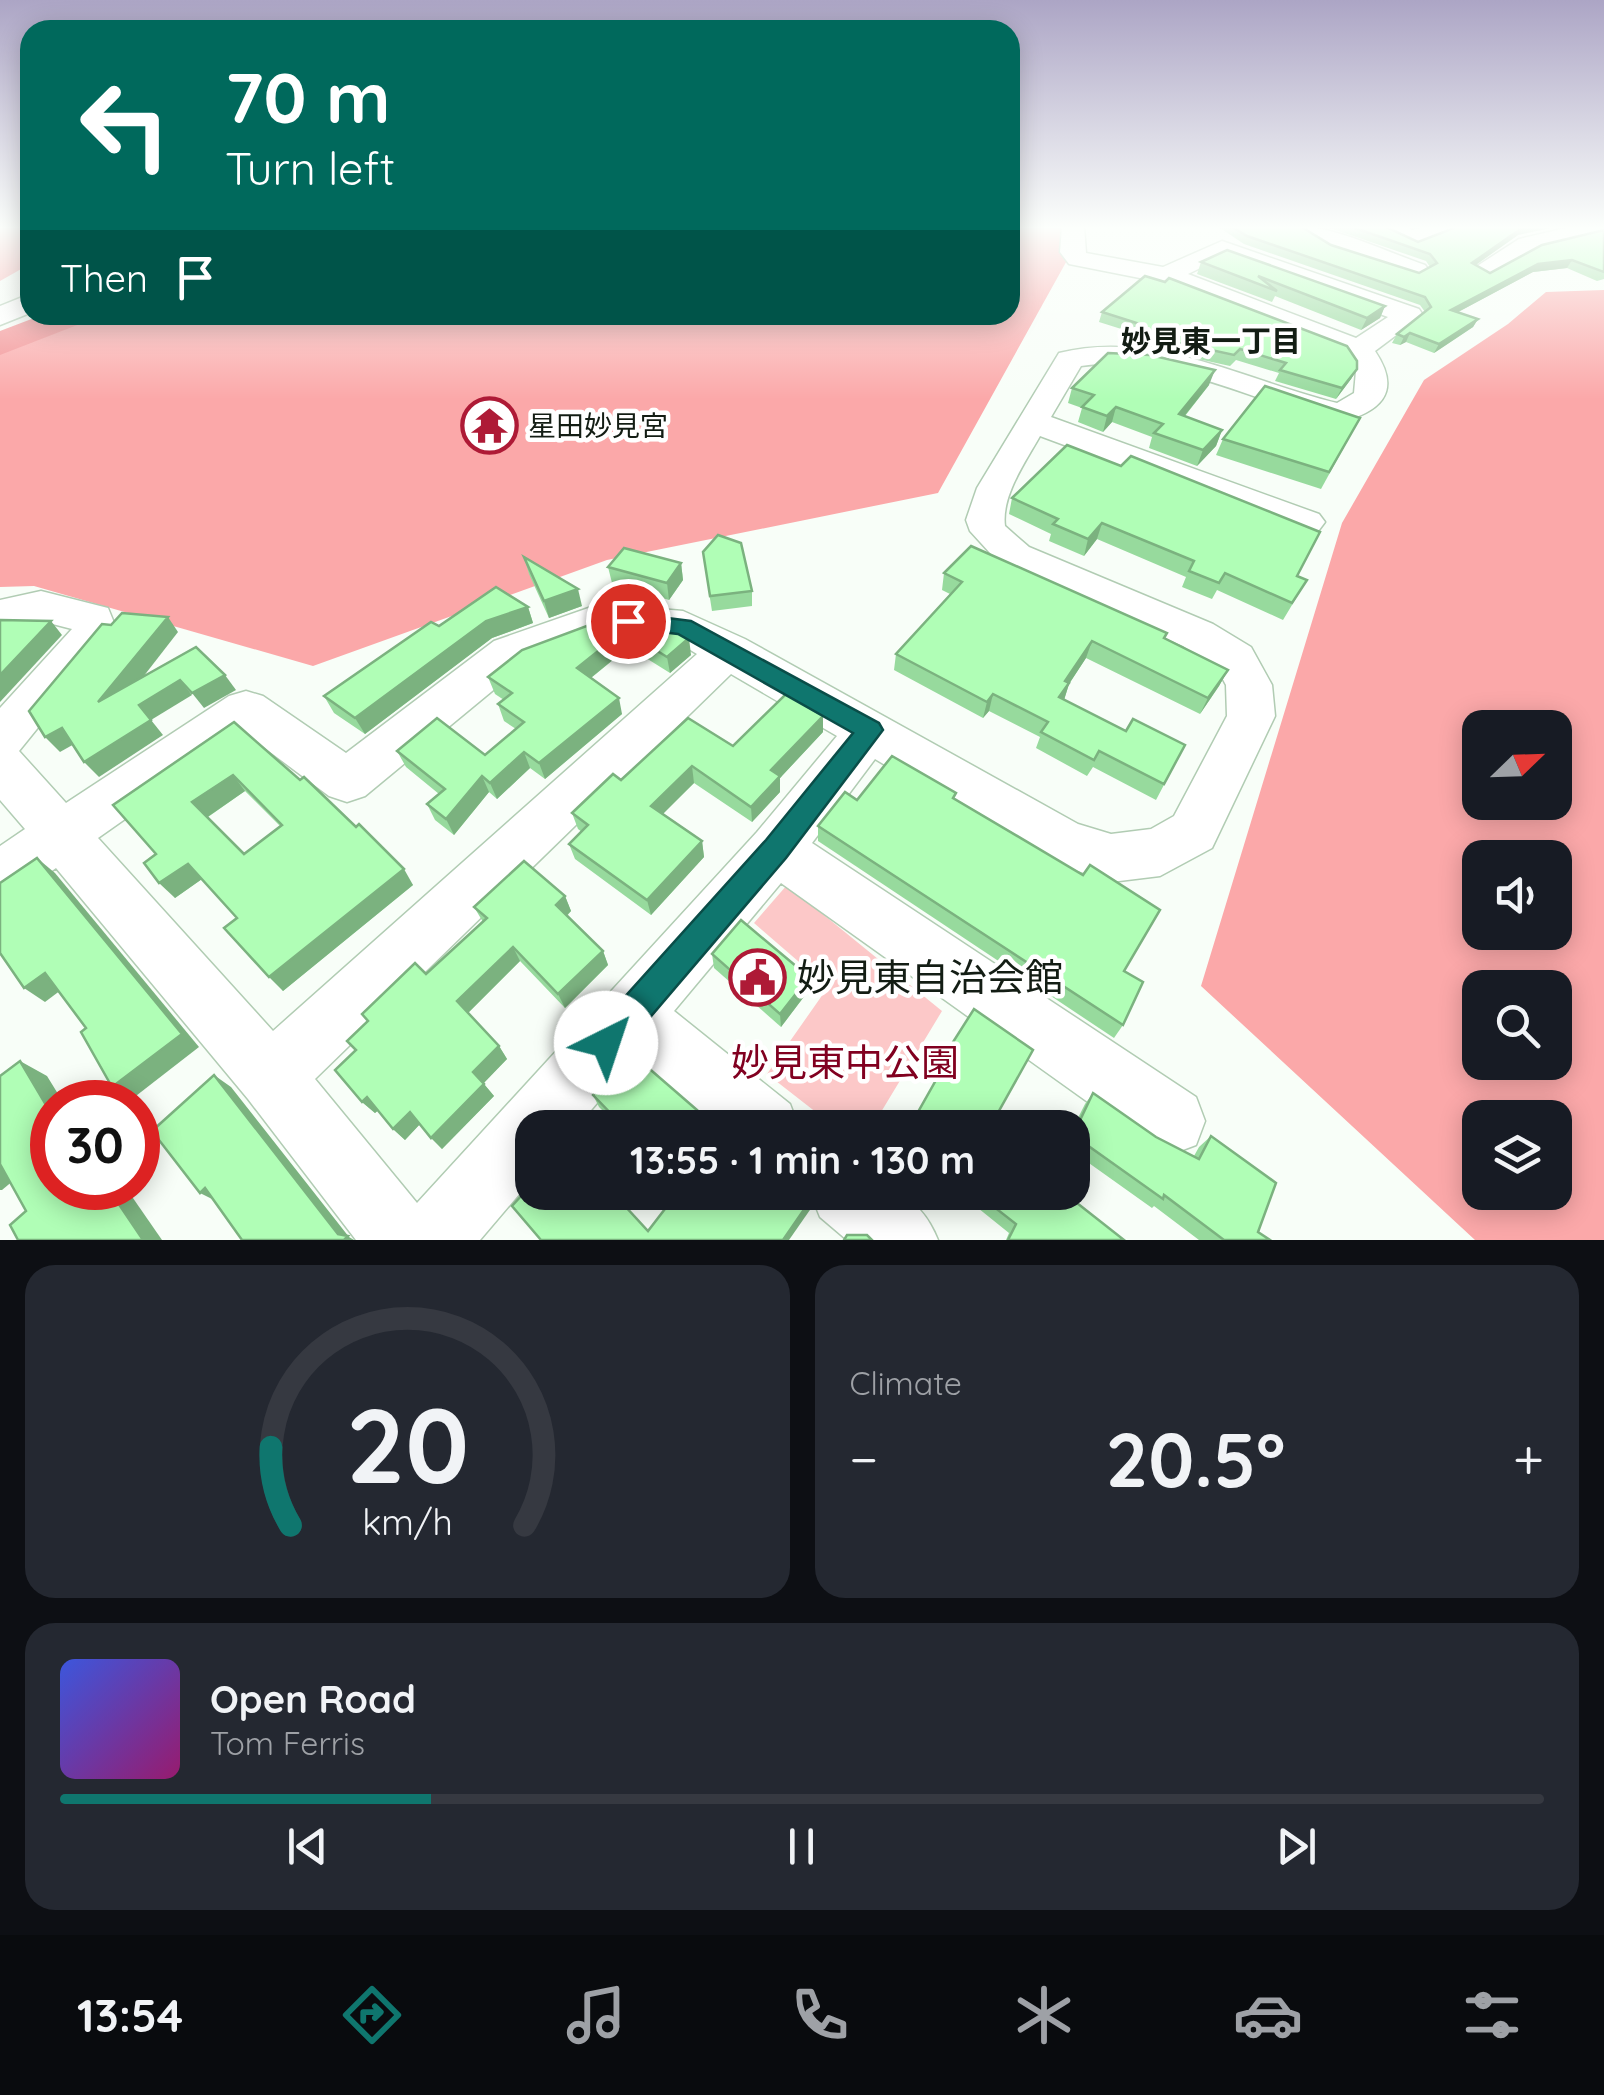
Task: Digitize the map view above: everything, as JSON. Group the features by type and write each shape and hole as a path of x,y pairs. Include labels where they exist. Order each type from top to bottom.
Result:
{"street":[{"path":"0,876 246,709 347,781 510,652 600,618 683,626 1064,843 1111,858 1160,852 1193,832 1251,716 1249,685 1234,660 1198,635 1015,556 995,540 985,520 990,494 1070,358 1115,351 1338,413 1356,410 1368,401 1373,387 1367,359 1360,349 1189,284"},
{"path":"1322,284 1409,315 1360,349"},
{"path":"1034,422 1306,522"},
{"path":"0,614 42,606 94,619 96,630 0,740"},
{"path":"271,1076 729,650"},
{"path":"433,1240 776,849 870,730"},
{"path":"0,764 271,1076 401,1240"},
{"path":"776,849 1172,1121"},
{"path":"630,1015 744,1110"},
{"path":"866,1210 902,1240"}],"green space":[{"name":"妙見東中公園","path":"787,885 942,1011 882,1110 813,1110 767,1074 828,987 754,923"}],"shaded area":[{"path":"1020,284 1054,284 938,493 607,560 313,666 34,586 0,587 0,346 30,325 1020,325"},
{"path":"1604,290 1604,1240 1475,1240 1201,986 1342,523 1424,380 1508,324 1546,292"}],"building":[{"path":"1136,284 1184,284 1347,346 1357,361 1357,369 1342,388 1280,370 1286,363 1240,349 1234,355 1133,333 1143,325 1102,312"},
{"path":"1278,284 1323,284 1385,306 1367,318"},
{"path":"1387,284 1500,284 1451,310 1478,319 1439,344 1410,333 1404,337 1397,334 1431,307 1425,297"},
{"path":"1108,353 1150,355 1215,370 1179,414 1222,430 1203,450 1154,433 1163,424 1116,407 1107,416 1082,407 1094,395 1072,388"},
{"path":"1265,386 1360,418 1329,472 1223,439"},
{"path":"1067,445 1121,466 1131,456 1320,532 1297,576 1307,580 1292,603 1225,573 1219,583 1189,571 1194,561 1102,523 1088,539 1053,524 1058,519 1012,498"},
{"path":"718,535 741,543 752,591 710,596 703,552"},
{"path":"971,546 1167,633 1164,638 1228,670 1208,698 1092,641 1065,681 1069,683 1059,697 1126,731 1133,719 1185,745 1164,784 1099,751 1094,760 1041,732 1048,722 993,694 987,702 896,654 962,582 944,573"},
{"path":"624,548 681,563 667,583 608,567"},
{"path":"524,557 578,589 544,601"},
{"path":"496,587 528,607 486,621 355,718 324,696 431,622 439,626"},
{"path":"122,613 168,617 98,702 196,647 225,675 192,693 180,680 139,705 151,720 84,762 62,728 45,737 29,711 102,624 111,625"},
{"path":"0,620 51,621 0,675"},
{"path":"600,621 632,624 577,668 619,698 539,763 524,752 490,783 482,776 446,819 427,804 445,789 397,751 437,718 485,755 524,722 498,704 512,693 488,677 522,650"},
{"path":"649,625 670,627 689,638 667,657 635,637"},
{"path":"786,694 823,716 771,770 780,776 751,807 692,766 651,806 702,841 647,900 569,844 588,825 572,813 613,774 621,780 688,718 733,746"},
{"path":"234,722 300,780 304,777 356,827 359,824 404,869 269,977 224,928 237,918 188,864 159,883 144,863 156,854 113,805","holes":["233,775 282,825 244,854 192,802"]},
{"path":"892,756 956,793 953,798 1083,875 1090,865 1160,910 1124,971 1143,982 1123,1025 818,826 845,792 857,800"},
{"path":"37,858 182,1034 121,1080 108,1080 81,1032 86,1028 45,973 24,988 0,953 0,883"},
{"path":"524,861 565,896 556,905 603,951 558,994 513,947 457,1001 499,1046 473,1072 484,1084 431,1138 410,1112 393,1129 367,1097 362,1102 335,1070 356,1050 347,1041 368,1021 362,1014 415,963 426,974 487,918 474,907"},
{"name":"妙見東自治会館","path":"741,920 809,977 780,1014 712,954"},
{"path":"974,1009 1033,1050 999,1110 919,1110 945,1064 941,1061"},
{"path":"630,1052 697,1110 608,1110 593,1095"},
{"path":"20,1061 31,1080 30,1210 123,1210 143,1240 18,1240 10,1225 26,1211 0,1164 0,1076"},
{"path":"214,1075 338,1234 348,1236 344,1240 242,1240 205,1188 200,1193 160,1141 160,1124"},
{"path":"1093,1093 1156,1137 1199,1159 1211,1136 1276,1183 1258,1232 1270,1240 1224,1240 1164,1195 1163,1199 1090,1147 1090,1110 1085,1110"},
{"path":"515,1210 629,1210 648,1231 664,1210 804,1210 783,1240 541,1240"},
{"path":"998,1210 1086,1210 1124,1240 1008,1240 1016,1224"},
{"path":"847,1235 867,1235 872,1240 844,1240"}],"waterway":[{"path":"0,344 48,325"}],"place":[{"name":"星田妙見宮","path":"489,425"},
{"name":"妙見東自治会館","path":"758,977"}],"district":[{"name":"妙見東一丁目","path":"1211,341"}],"route":[{"path":"606,1043 776,849 870,730 683,626 628,621"}]}
